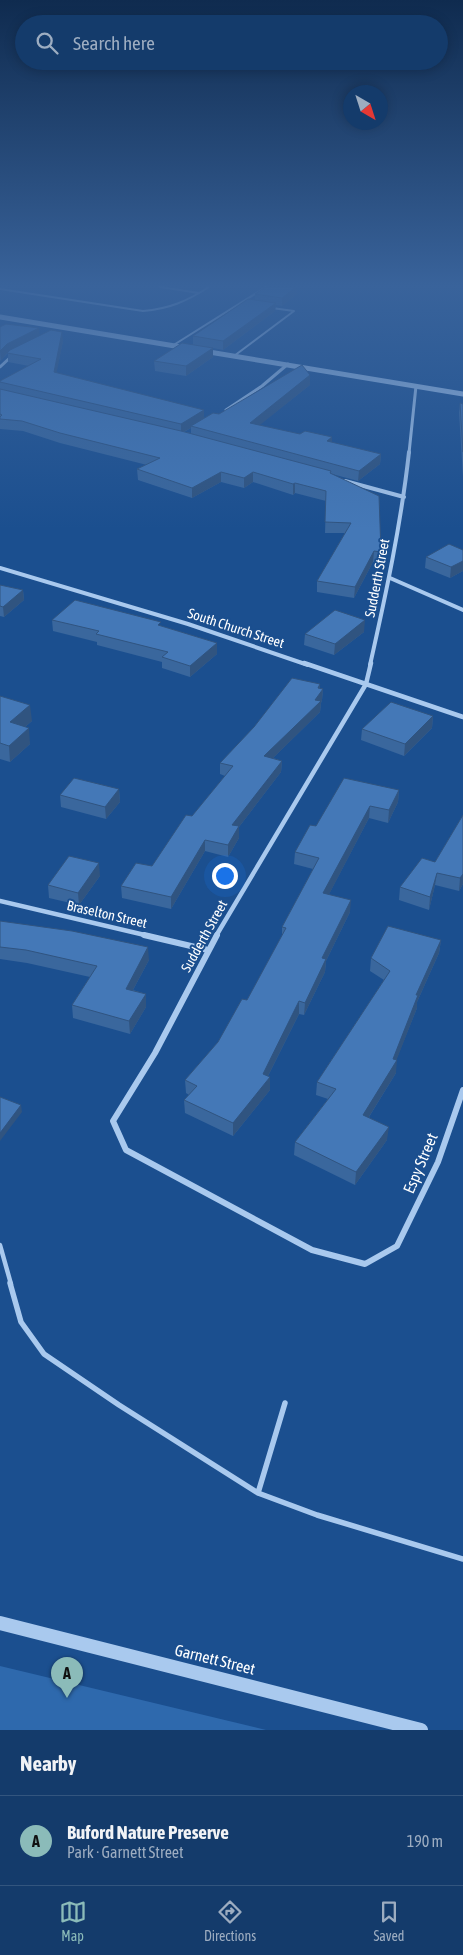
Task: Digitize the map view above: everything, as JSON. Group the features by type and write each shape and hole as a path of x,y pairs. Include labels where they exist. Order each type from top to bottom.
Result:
{"street":[{"path":"222,412 262,386 284,368"},
{"path":"310,368 463,394"},
{"name":"Sudderth Street","path":"397,1246 365,1264 312,1250 126,1150 112,1121 155,1053 208,950 366,684 390,578 404,497 416,386"},
{"path":"339,480 404,497"},
{"name":"South Church Street","path":"0,568 188,624 463,717"},
{"path":"390,578 463,610"},
{"name":"Braselton Street","path":"0,900 208,950"},
{"name":"Espy Street","path":"397,1246 438,1162 463,1090"},
{"name":"Garnett Street","path":"0,1623 421,1730"}],"lane":[{"path":"0,1246 21,1322 44,1354 119,1405 258,1493 317,1515 463,1559"},
{"path":"258,1493 285,1402"}],"shaded area":[{"path":"0,1666 266,1730 0,1730"}],"building":[{"path":"25,368 55,368 54,372 204,410 181,424 0,381"},
{"path":"297,368 304,368 310,375 250,423 300,434 305,431 332,437 327,441 381,454 359,471 191,426 213,413 219,414"},
{"path":"0,389 181,431 331,471 330,473 379,496 381,552 374,551 355,587 317,581 351,523 325,522 326,491 293,484 253,472 244,478 221,472 192,488 137,469 160,458 60,433 22,421 0,419 2,415 0,414"},
{"path":"460,403 463,404 463,452"},
{"path":"449,544 463,550 463,561 451,567 426,557"},
{"path":"0,585 23,590 3,607 0,606"},
{"path":"75,600 161,622 158,625 217,643 190,666 162,657 168,652 96,634 99,631 52,620"},
{"path":"335,610 365,620 335,644 305,634"},
{"path":"292,678 320,684 318,688 323,689 315,700 321,701 264,756 282,761 232,825 239,826 228,845 205,840 171,897 121,886 136,863 152,866 186,815 192,816 233,766 220,763 254,727"},
{"path":"0,696 30,705 10,722 29,728 9,746 0,743"},
{"path":"391,702 433,716 405,744 362,729"},
{"path":"74,778 119,789 105,807 60,795"},
{"path":"344,778 399,790 389,810 370,806 323,893 351,900 322,958 326,959 305,1003 299,1001 263,1074 270,1077 233,1123 184,1100 197,1086 185,1080 218,1042 242,999 247,1000 286,928 282,927 319,858 295,852 310,825 316,826"},
{"path":"463,815 463,874 460,878 437,873 430,897 400,887 422,858 435,862"},
{"path":"69,856 99,863 78,893 48,885"},
{"path":"0,921 72,931 148,947 126,989 146,994 129,1021 72,1005 97,966 26,950 0,947"},
{"path":"388,926 441,940 416,995 418,995 393,1059 397,1060 363,1115 389,1127 356,1172 295,1142 336,1089 317,1082 390,971 371,958"},
{"path":"0,1097 21,1105 0,1133"}],"place":[{"name":"Buford Nature Preserve","path":"67,1698"}]}
